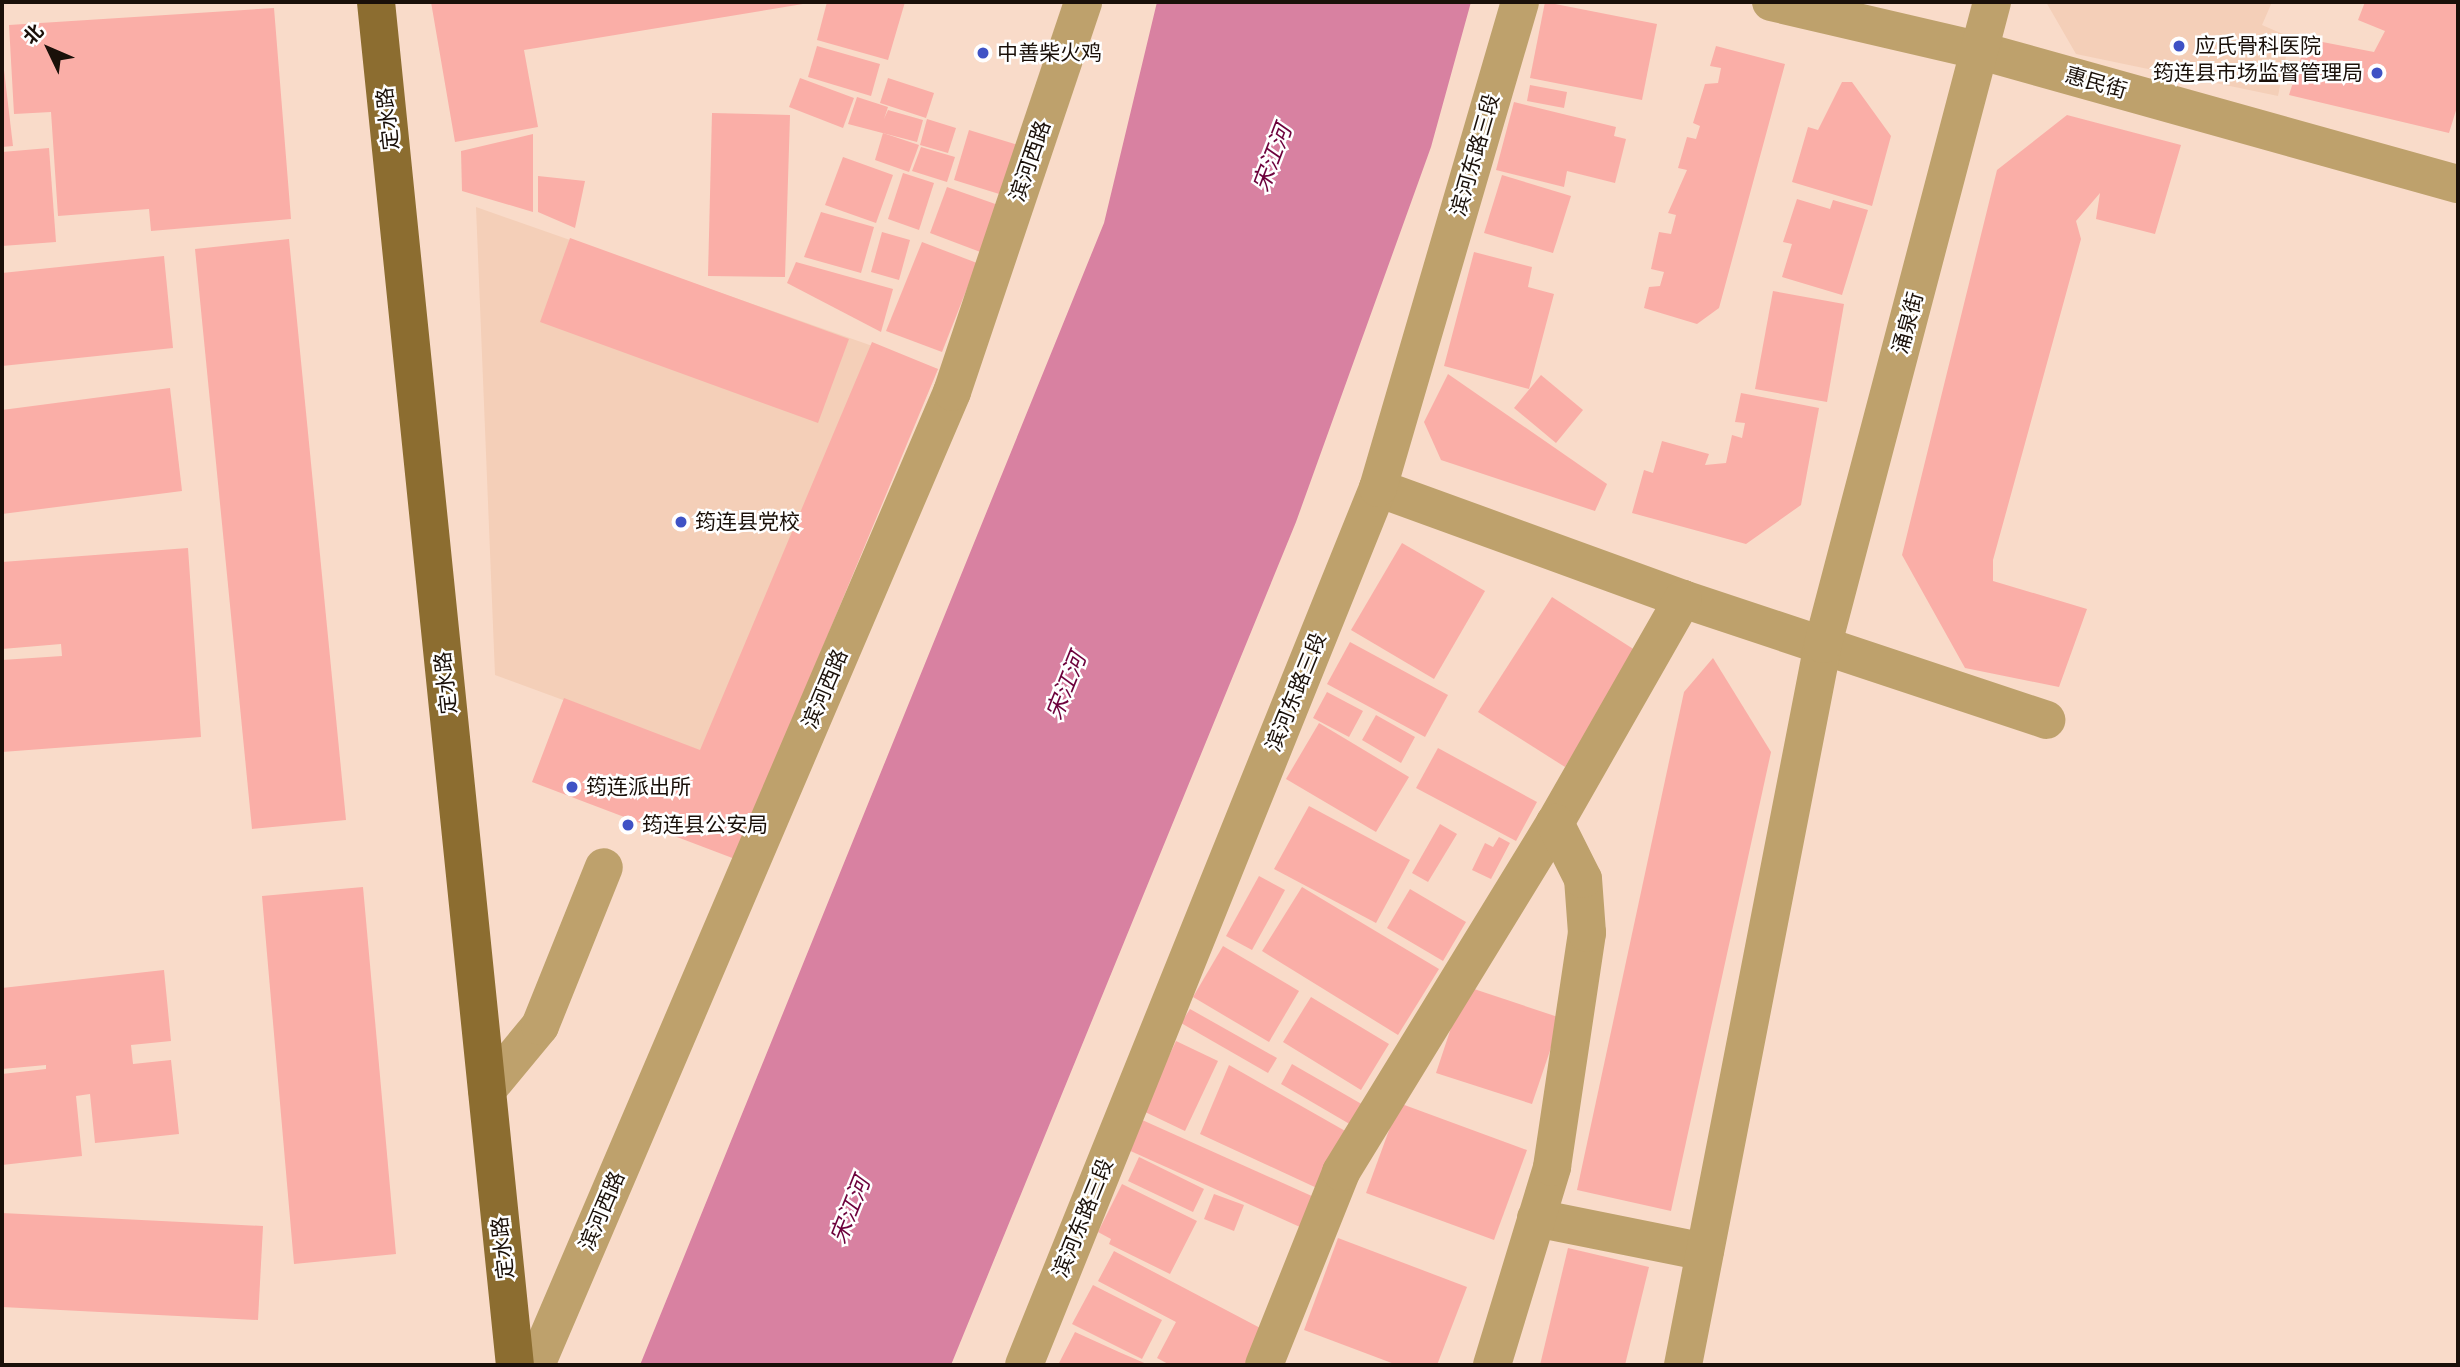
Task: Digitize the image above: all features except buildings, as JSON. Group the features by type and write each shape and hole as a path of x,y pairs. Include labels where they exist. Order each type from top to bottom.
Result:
{"main road":[{"name":"定水路","path":"376,2 515,1365"}],"street":[{"name":"滨河西路","path":"536,1365 953,392 1083,2"},
{"name":"滨河东路三段","path":"1024,1365 1378,488 1520,2"},
{"name":"惠民街","path":"1771,2 1981,51 2458,184"},
{"name":"涌泉街","path":"1683,1365 1823,644 1992,2"},
{"path":"1378,488 1684,599 2046,720"},
{"path":"1264,1365 1341,1172 1555,823 1684,599"},
{"path":"1492,1365 1552,1167 1587,933 1583,879 1555,823"},
{"path":"487,1090 540,1026 604,867"},
{"path":"1536,1218 1704,1252"}],"shaded area":[{"name":"应氏骨科医院","path":"2046,2 2272,2 2262,25 2290,37 2278,96 2076,54"},
{"name":"筠连县党校","path":"476,207 938,369 767,775 495,675"}],"water":[{"name":"宋江河","path":"1157,2 1471,2 1431,147 1296,522 951,1365 640,1365 1104,223"}],"place":[{"name":"应氏骨科医院","path":"2179,46"},
{"name":"中善柴火鸡","path":"983,53"},
{"name":"筠连县市场监督管理局","path":"2377,73"},
{"name":"筠连县党校","path":"681,522"},
{"name":"筠连派出所","path":"572,787"},
{"name":"筠连县公安局","path":"628,825"}]}
